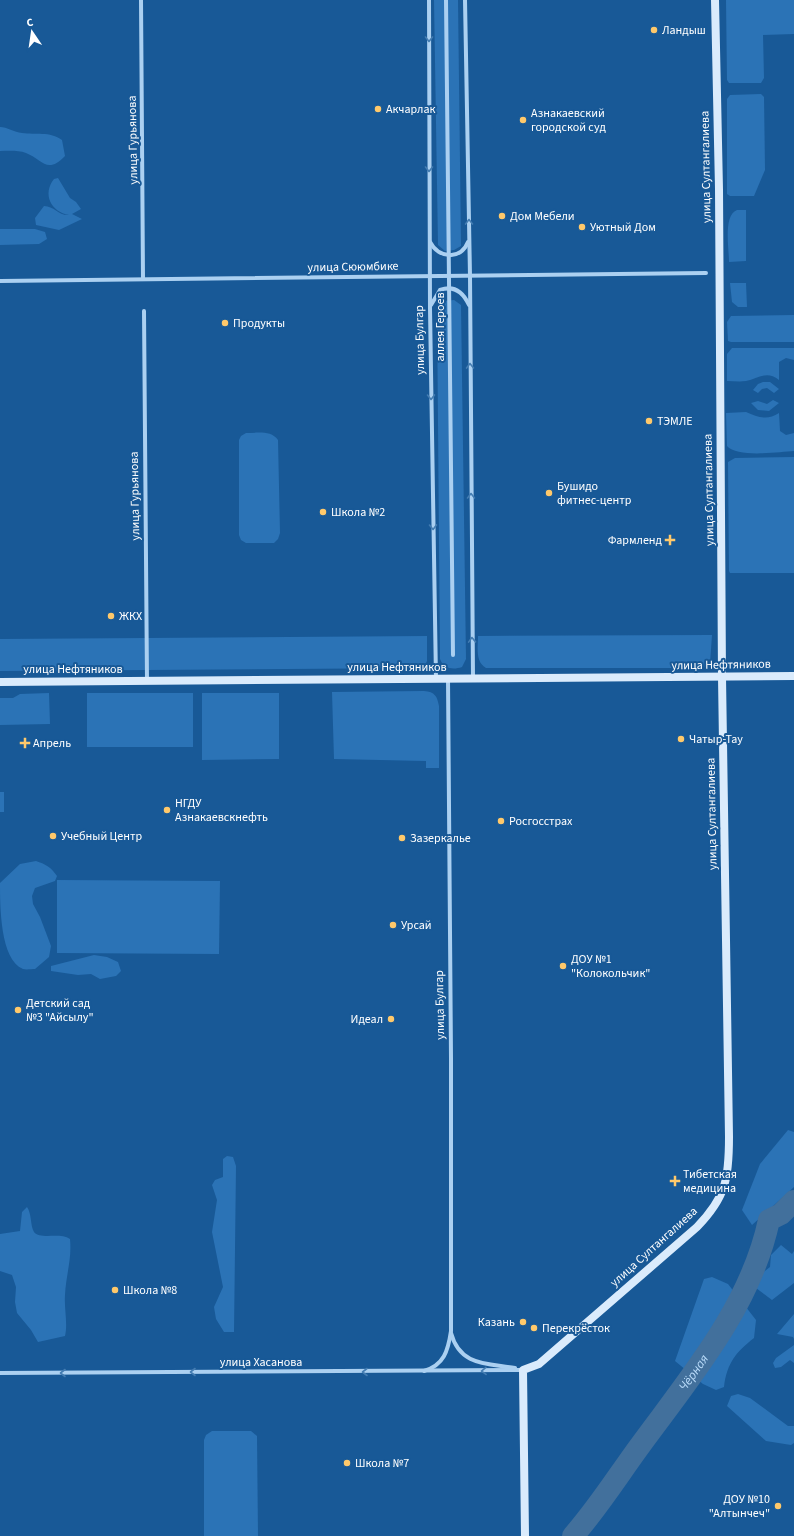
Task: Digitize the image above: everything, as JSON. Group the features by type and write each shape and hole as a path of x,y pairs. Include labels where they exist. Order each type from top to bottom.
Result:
{"street":[{"name":"улица Гурьянова","path":"142,0 143,279"},
{"name":"улица Булгар","path":"429,0 430,309 436,679"},
{"name":"аллея Героев","path":"446,0 453,655"},
{"path":"465,0 470,276 473,679"},
{"name":"улица Султангалиева","path":"523,1370 539,1364 697,1227 714,1208 725,1187 728,1168 722,677 719,189 715,0"},
{"path":"430,240 436,251 445,255 462,252 469,241"},
{"name":"улица Сююмбике","path":"0,281 706,273"},
{"path":"430,309 440,290 449,288 459,290 463,294 470,309"},
{"name":"улица Гурьянова","path":"144,311 147,681"},
{"name":"улица Нефтяников","path":"0,682 794,676"},
{"name":"улица Булгар","path":"424,1371 437,1365 444,1358 451,1331 451,1058 448,679"},
{"name":"улица Булгар","path":"451,1331 456,1347 466,1357 523,1370"},
{"path":"523,1370 525,1536"},
{"name":"улица Хасанова","path":"0,1373 523,1370"}],"shaded area":[{"path":"434,0 458,0 461,246 454,250 445,251 438,245"},
{"path":"726,0 794,0 794,34 763,35 764,78 761,83 729,83 727,80"},
{"path":"761,94 764,97 765,170 754,196 730,196 727,194 727,99 730,95"},
{"path":"0,127 22,133 53,135 62,140 65,156 59,162 49,165 23,152 0,151"},
{"path":"58,178 70,198 76,202 81,209 72,214 82,219 59,230 36,225 35,218 44,206 48,206 62,214 69,215 57,210 50,202 50,185 54,179"},
{"path":"737,210 746,210 746,261 729,262 728,225 733,213"},
{"path":"0,229 35,229 45,232 47,239 39,244 0,245"},
{"path":"730,283 746,283 747,307 738,307 732,302"},
{"path":"454,300 461,305 466,659 462,667 449,668 444,665 440,659 437,305 444,301"},
{"path":"794,315 794,342 728,341 727,322 731,316"},
{"path":"732,348 794,348 794,360 786,358 779,362 779,380 775,377 767,375 746,381 727,381 727,354"},
{"path":"770,382 779,389 774,393 767,388 762,389 758,393 753,390 758,384"},
{"path":"773,400 779,403 769,411 758,410 751,403 758,401 767,404"},
{"path":"746,412 766,418 779,413 780,431 786,435 794,433 794,451 748,453 732,450 727,446 726,413"},
{"path":"246,433 268,433 278,440 280,533 278,539 274,543 246,543 241,540 239,535 239,440 241,436"},
{"path":"794,457 794,573 730,573 728,462 735,458"},
{"path":"712,635 710,664 703,668 486,668 480,662 478,654 478,636"},
{"path":"427,636 427,661 425,665 419,668 0,671 0,639"},
{"path":"332,692 431,692 435,695 439,706 439,768 426,768 426,761 334,759"},
{"path":"49,693 50,724 0,725 0,698 13,698 20,694"},
{"path":"87,693 193,693 193,747 87,747"},
{"path":"202,693 279,693 279,759 202,760"},
{"path":"0,792 4,792 4,812 0,812"},
{"path":"36,861 48,866 57,876 55,881 35,888 32,896 33,904 40,917 51,946 49,957 35,969 23,969 15,964 6,944 1,918 0,883 20,864"},
{"path":"57,880 220,881 219,954 57,953"},
{"path":"94,955 107,957 118,962 121,971 116,976 100,979 91,974 78,975 51,971 51,966"},
{"path":"788,1130 794,1132 794,1187 752,1225 742,1210 760,1164"},
{"path":"227,1156 233,1157 236,1166 234,1332 224,1332 216,1319 214,1307 223,1287 212,1232 217,1200 212,1185 215,1180 223,1177 223,1159"},
{"path":"27,1207 30,1213 34,1232 45,1236 61,1236 70,1239 70,1254 65,1295 65,1336 38,1342 31,1330 17,1313 15,1302 16,1287 12,1275 0,1271 0,1234 20,1231 22,1212"},
{"path":"781,1245 792,1254 794,1251 794,1283 772,1300 756,1288 761,1274 770,1267 771,1255"},
{"path":"712,1277 728,1284 756,1320 754,1338 737,1353 727,1371 724,1387 716,1390 703,1384 675,1361 704,1279"},
{"path":"794,1314 794,1339 793,1337 777,1334"},
{"path":"794,1345 794,1363 790,1360 781,1367 775,1368 773,1363 776,1358"},
{"path":"738,1394 750,1398 788,1426 794,1426 794,1443 791,1445 766,1441 727,1406 731,1396"},
{"path":"212,1431 251,1431 257,1436 258,1536 204,1536 204,1440 206,1435"}],"waterway":[{"name":"Чёрная","path":"573,1536 600,1502 718,1338 749,1281 769,1220 781,1214 794,1201"}],"place":[{"name":"Ландыш","path":"654,30"},
{"name":"Акчарлак","path":"378,109"},
{"name":"Азнакаевский городской суд","path":"523,120"},
{"name":"Дом Мебели","path":"502,216"},
{"name":"Уютный Дом","path":"582,227"},
{"name":"Продукты","path":"225,323"},
{"name":"ТЭМЛЕ","path":"649,421"},
{"name":"Бушидо фитнес-центр","path":"549,493"},
{"name":"Школа №2","path":"323,512"},
{"name":"Фармленд","path":"670,540"},
{"name":"ЖКХ","path":"111,616"},
{"name":"Чатыр-Тау","path":"681,739"},
{"name":"Апрель","path":"25,743"},
{"name":"НГДУ Азнакаевскнефть","path":"167,810"},
{"name":"Росгосстрах","path":"501,821"},
{"name":"Учебный Центр","path":"53,836"},
{"name":"Зазеркалье","path":"402,838"},
{"name":"Урсай","path":"393,925"},
{"name":"ДОУ №1 \"Колокольчик\"","path":"563,966"},
{"name":"Детский сад №3 \"Айсылу\"","path":"18,1010"},
{"name":"Идеал","path":"391,1019"},
{"name":"Тибетская медицина","path":"675,1181"},
{"name":"Школа №8","path":"115,1290"},
{"name":"Казань","path":"523,1322"},
{"name":"Перекрёсток","path":"534,1328"},
{"name":"Школа №7","path":"347,1463"},
{"name":"ДОУ №10 \"Алтынчеч\"","path":"778,1506"}]}
